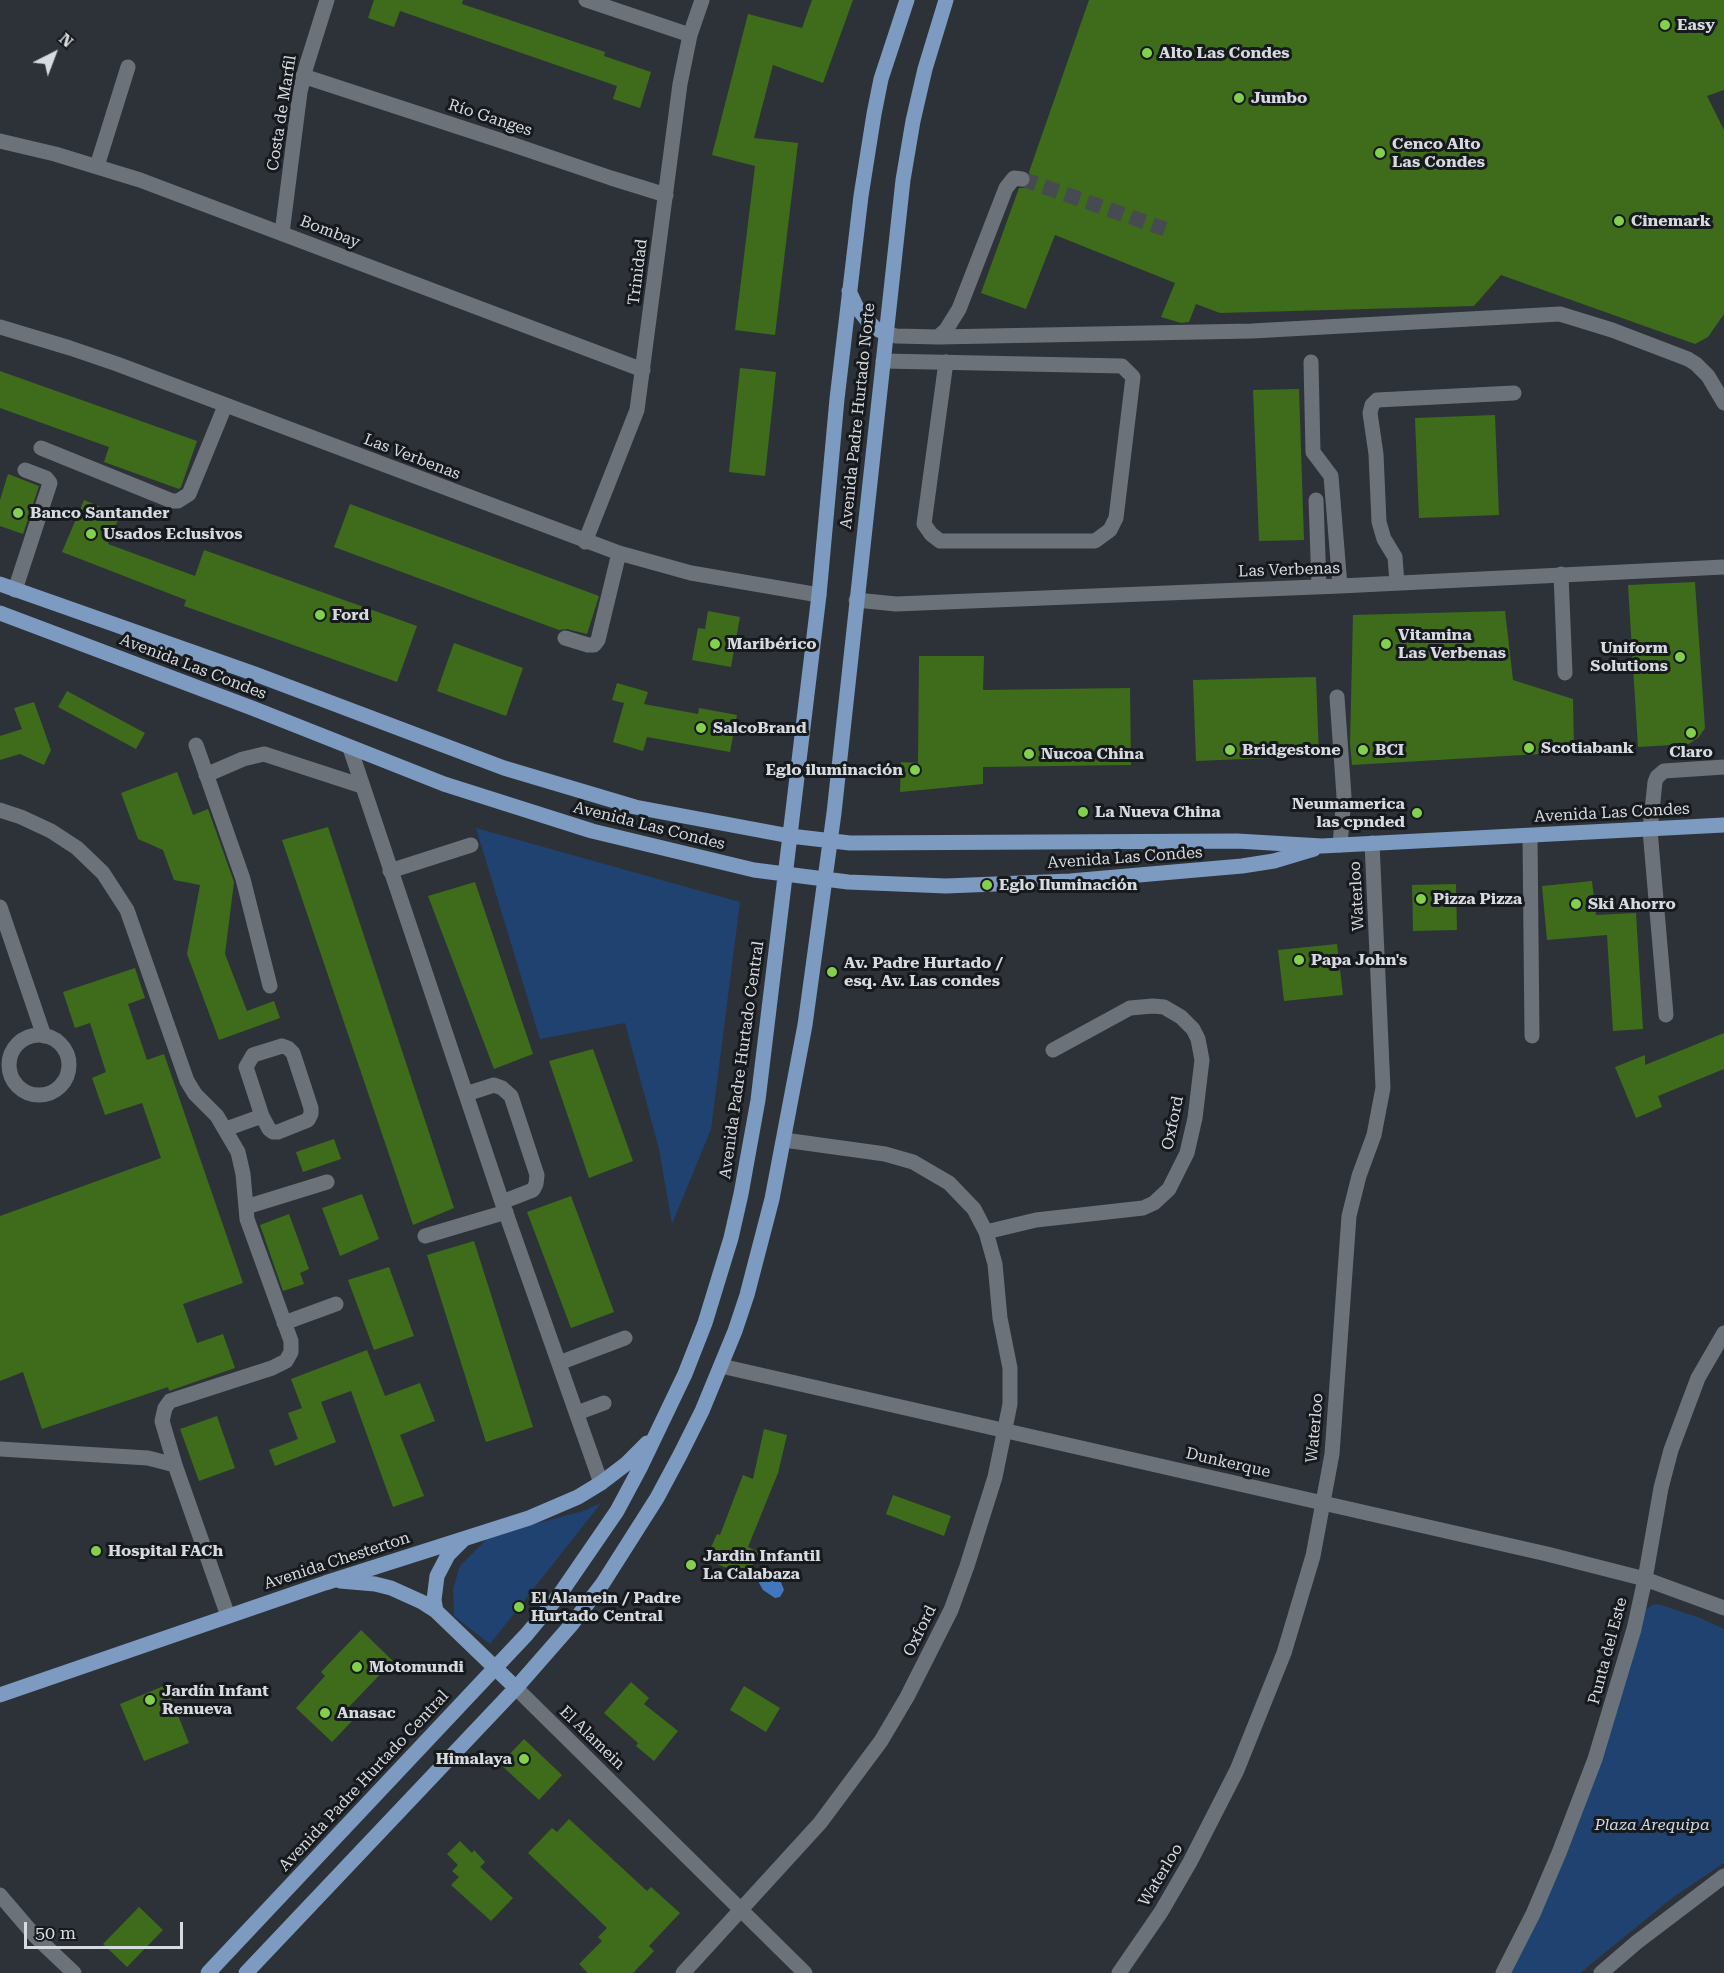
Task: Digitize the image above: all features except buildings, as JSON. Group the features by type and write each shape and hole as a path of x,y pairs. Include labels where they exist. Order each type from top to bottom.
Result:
{"main road":[{"name":"Avenida Padre Hurtado Norte","path":"790,836 819,596 849,291 874,114 889,53 908,0"},
{"name":"Avenida Padre Hurtado Norte","path":"830,841 885,333 909,144 930,47 946,0"},
{"path":"849,291 856,306 866,319 875,328 885,333"},
{"name":"Avenida Las Condes","path":"0,584 255,674 504,768 635,807 790,836 867,843 1237,841 1322,846 1724,825"},
{"name":"Avenida Las Condes","path":"0,614 252,708 455,788 592,831 743,867 825,880 946,886 1070,881 1242,866 1274,861 1322,846"},
{"name":"Avenida Padre Hurtado Central","path":"208,1973 547,1610 590,1552 626,1494 662,1424 705,1323 722,1270 741,1194 765,1052 790,836"},
{"path":"246,1973 516,1688 572,1624 603,1583 631,1540 680,1455 721,1366 744,1304 757,1258 784,1140 805,1025 830,841"},
{"name":"Avenida Chesterton","path":"0,1695 325,1583 554,1509 601,1483 626,1464 662,1424"},
{"path":"436,1611 435,1588 441,1565 455,1546 464,1539"},
{"name":"El Alamein","path":"325,1583 358,1581 391,1588 422,1602 436,1611 516,1688"}],"street":[{"name":"Costa de Marfil","path":"282,233 303,76 327,0"},
{"path":"586,0 690,35"},
{"name":"Trinidad","path":"585,542 630,433 637,410 680,84 690,35 702,0"},
{"path":"97,166 128,67"},
{"name":"Río Ganges","path":"303,76 666,195"},
{"name":"Bombay","path":"0,141 97,166 282,233 643,370"},
{"path":"938,337 951,323 959,309 1006,188 1014,178 1022,179"},
{"path":"885,333 896,336 938,337 1252,331 1560,314 1612,330 1688,359 1708,376 1724,403"},
{"name":"Las Verbenas","path":"0,327 70,348 619,554 691,573 819,596"},
{"path":"882,361 946,362 1122,366 1129,371 1133,377 1116,518 1110,530 1095,541 940,541 931,534 924,524 946,362"},
{"path":"1311,362 1313,452 1331,476 1340,586"},
{"path":"1397,583 1395,557 1384,539 1379,522 1376,454 1370,413 1372,405 1377,400 1514,393"},
{"path":"41,448 172,501 178,501 189,494 225,406"},
{"path":"15,590 50,483 46,478 25,470"},
{"path":"1316,500 1319,586"},
{"path":"565,638 588,645 594,645 598,640 619,554"},
{"name":"Las Verbenas","path":"856,600 896,604 1340,586 1724,567"},
{"path":"1561,574 1565,673"},
{"path":"1337,697 1344,796 1340,845"},
{"path":"196,745 243,879 270,986"},
{"path":"350,748 504,1207 601,1483"},
{"path":"206,776 243,759 264,754 362,786"},
{"path":"1666,1015 1650,830 1658,777 1664,771 1724,767"},
{"path":"0,810 51,831 77,848 103,873 127,910 187,1081 195,1094 218,1116 238,1152 247,1219 291,1341 291,1352 286,1360 272,1368 170,1401 165,1408 162,1421 228,1616"},
{"path":"1530,836 1532,1036"},
{"name":"Waterloo","path":"1119,1973 1161,1912 1190,1862 1215,1816 1254,1731 1300,1605 1324,1503 1332,1454 1349,1216 1359,1176 1374,1135 1383,1088 1372,843"},
{"path":"390,871 471,845"},
{"path":"0,907 44,1036"},
{"name":"Oxford","path":"986,1232 1036,1220 1143,1208 1154,1203 1169,1189 1187,1153 1195,1118 1202,1060 1198,1039 1193,1029 1181,1017 1164,1007 1131,1008 1053,1050"},
{"path":"44,1036 57,1041 64,1049 69,1069 66,1079 58,1088 49,1094 39,1096 28,1094 7,1082 10,1055 15,1047 24,1039 44,1036"},
{"path":"282,1046 288,1048 292,1053 311,1108 309,1120 278,1132 268,1129 262,1116 246,1067 253,1056 282,1046"},
{"path":"425,1236 504,1207 533,1190 536,1184 537,1175 511,1096 502,1088 494,1085 466,1094"},
{"path":"226,1129 262,1116"},
{"name":"Oxford","path":"683,1973 820,1824 881,1741 907,1697 946,1620 967,1566 995,1477 1011,1397 1012,1379 1000,1318 995,1264 986,1232 974,1209 964,1197 949,1183 914,1162 885,1154 784,1140"},
{"path":"246,1207 327,1182"},
{"path":"284,1323 336,1304"},
{"name":"Punta del Este","path":"1503,1973 1543,1891 1591,1770 1622,1671 1645,1579 1671,1450 1698,1378 1724,1333"},
{"path":"559,1363 625,1338"},
{"name":"Dunkerque","path":"721,1366 1547,1554 1645,1579 1724,1608"},
{"path":"577,1413 604,1403"},
{"path":"0,1449 148,1458 175,1465"},
{"name":"El Alamein","path":"516,1688 805,1973"},
{"path":"1601,1973 1637,1942 1724,1876"},
{"path":"0,1895 35,1936 74,1973"}],"green space":[{"path":"476,828 740,902 711,1129 672,1224 659,1149 625,1023 540,1039"},
{"path":"601,1503 490,1644 454,1616 453,1589 460,1566 490,1536 583,1511"},
{"name":"Plaza Arequipa","path":"1658,1604 1724,1629 1724,1863 1672,1898 1580,1973 1507,1973 1644,1611"}],"shaded area":[{"path":"764,1568 772,1569 779,1577 784,1590 780,1597 775,1598 763,1590 759,1583"}],"tunnel":[{"path":"1022,179 1165,229"}],"place":[{"name":"Easy","path":"1665,25"},
{"name":"Alto Las Condes","path":"1147,53"},
{"name":"Jumbo","path":"1239,98"},
{"name":"Cenco Alto Las Condes","path":"1380,153"},
{"name":"Cinemark","path":"1619,221"},
{"name":"Banco Santander","path":"18,513"},
{"name":"Usados Eclusivos","path":"91,534"},
{"name":"Ford","path":"320,615"},
{"name":"Maribérico","path":"715,644"},
{"name":"Vitamina Las Verbenas","path":"1386,644"},
{"name":"Uniform Solutions","path":"1680,657"},
{"name":"SalcoBrand","path":"701,728"},
{"name":"Claro","path":"1691,733"},
{"name":"Scotiabank","path":"1529,748"},
{"name":"Bridgestone","path":"1230,750"},
{"name":"BCI","path":"1363,750"},
{"name":"Nucoa China","path":"1029,754"},
{"name":"Eglo iluminación","path":"915,770"},
{"name":"La Nueva China","path":"1083,812"},
{"name":"Neumamerica las cpnded","path":"1417,813"},
{"name":"Eglo Iluminación","path":"987,885"},
{"name":"Pizza Pizza","path":"1421,899"},
{"name":"Ski Ahorro","path":"1576,904"},
{"name":"Papa John's","path":"1299,960"},
{"name":"Av. Padre Hurtado / esq. Av. Las condes","path":"832,972"},
{"name":"Hospital FACh","path":"96,1551"},
{"name":"Jardin Infantil La Calabaza","path":"691,1565"},
{"name":"El Alamein / Padre Hurtado Central","path":"519,1607"},
{"name":"Motomundi","path":"357,1667"},
{"name":"Jardín Infant Renueva","path":"150,1700"},
{"name":"Anasac","path":"325,1713"},
{"name":"Himalaya","path":"524,1759"}]}
